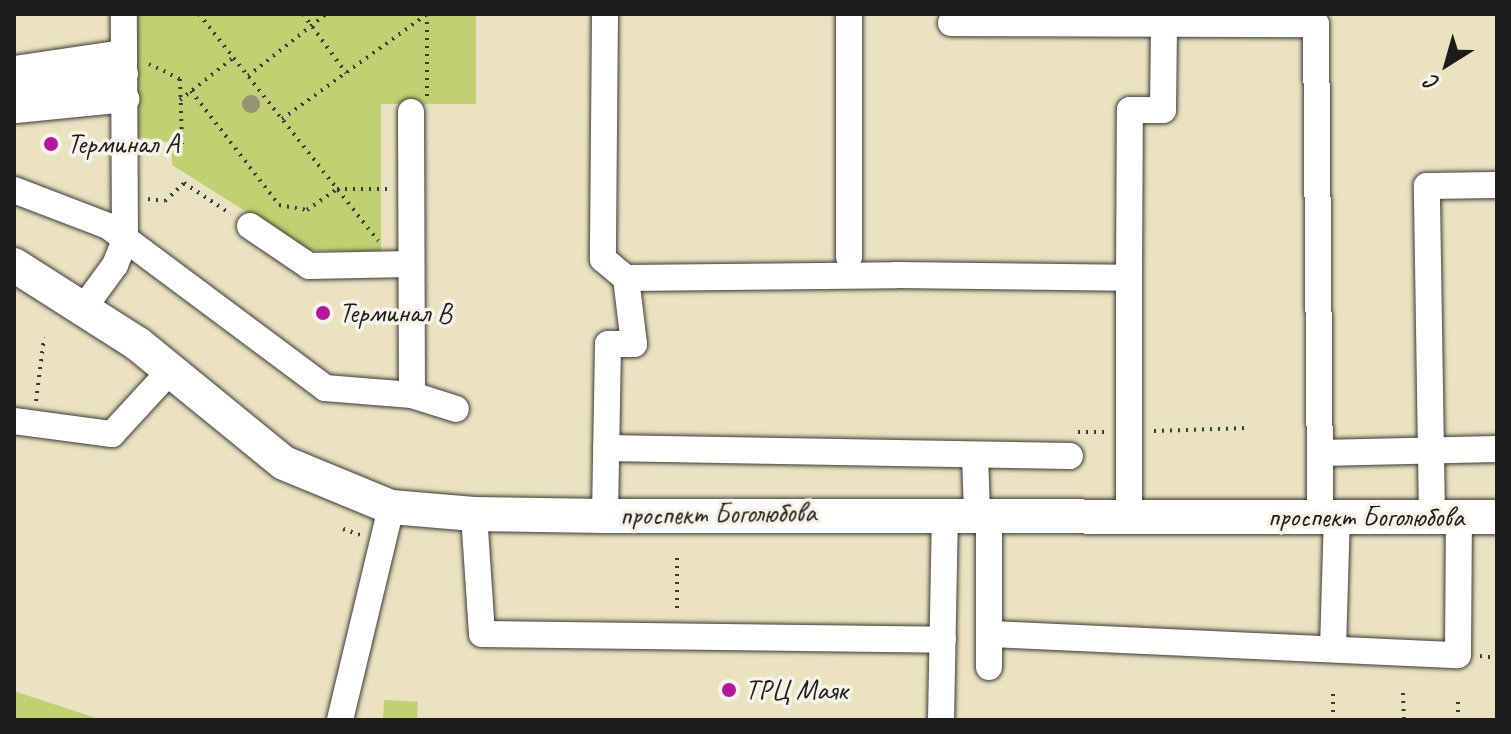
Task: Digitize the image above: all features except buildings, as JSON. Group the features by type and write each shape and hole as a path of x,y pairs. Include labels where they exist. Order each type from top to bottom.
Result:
{"main road":[{"name":"проспект Боголюбова","path":"14,265 85,306 284,463 391,507 474,514 605,516 970,513 1129,517 1497,517"}],"lane":[{"path":"85,306 115,265 125,240 129,72 124,14"},
{"path":"605,14 603,259 626,278 1129,278"},
{"path":"849,14 849,257"},
{"path":"951,23 1164,26 1316,24 1320,453 1329,518 1333,649"},
{"path":"1129,517 1130,110 1163,110 1164,26"},
{"path":"14,69 129,72"},
{"path":"15,100 129,72"},
{"path":"411,112 411,189 404,264 412,395"},
{"path":"991,634 1458,655 1445,517 1429,450 1427,186 1497,185"},
{"path":"14,190 108,226 325,388 412,395 456,409"},
{"path":"250,226 309,266 404,264"},
{"path":"605,516 606,448 596,410 608,344 634,344 626,278"},
{"path":"14,421 112,434 170,371"},
{"path":"606,448 1070,456"},
{"path":"1320,453 1497,449"},
{"path":"941,720 943,640 970,513 975,455"},
{"path":"340,720 391,507"},
{"path":"970,513 991,634 989,667"},
{"path":"474,514 482,634 943,640"}],"path":[{"path":"199,14 337,189 404,264"},
{"path":"303,14 346,73"},
{"path":"248,76 326,14"},
{"path":"282,119 427,14"},
{"path":"411,112 428,114 427,14"},
{"path":"180,100 234,57"},
{"path":"129,72 180,79 182,144"},
{"path":"191,91 279,205 307,210 337,189 411,189"},
{"path":"125,196 165,201 184,183 250,226"},
{"path":"677,558 677,636"},
{"path":"1333,689 1333,720"},
{"path":"1403,693 1404,720"},
{"path":"1458,696 1458,720"}],"green space":[{"path":"134,14 476,14 476,104 381,104 381,252 307,250 172,165 171,143 135,136"},
{"path":"14,691 99,719 102,720 14,720"},
{"path":"384,700 418,702 417,720 383,718"}],"place":[{"name":"Терминал А","path":"51,144"},
{"name":"Терминал B","path":"323,313"},
{"name":"ТРЦ Маяк","path":"729,690"}]}
